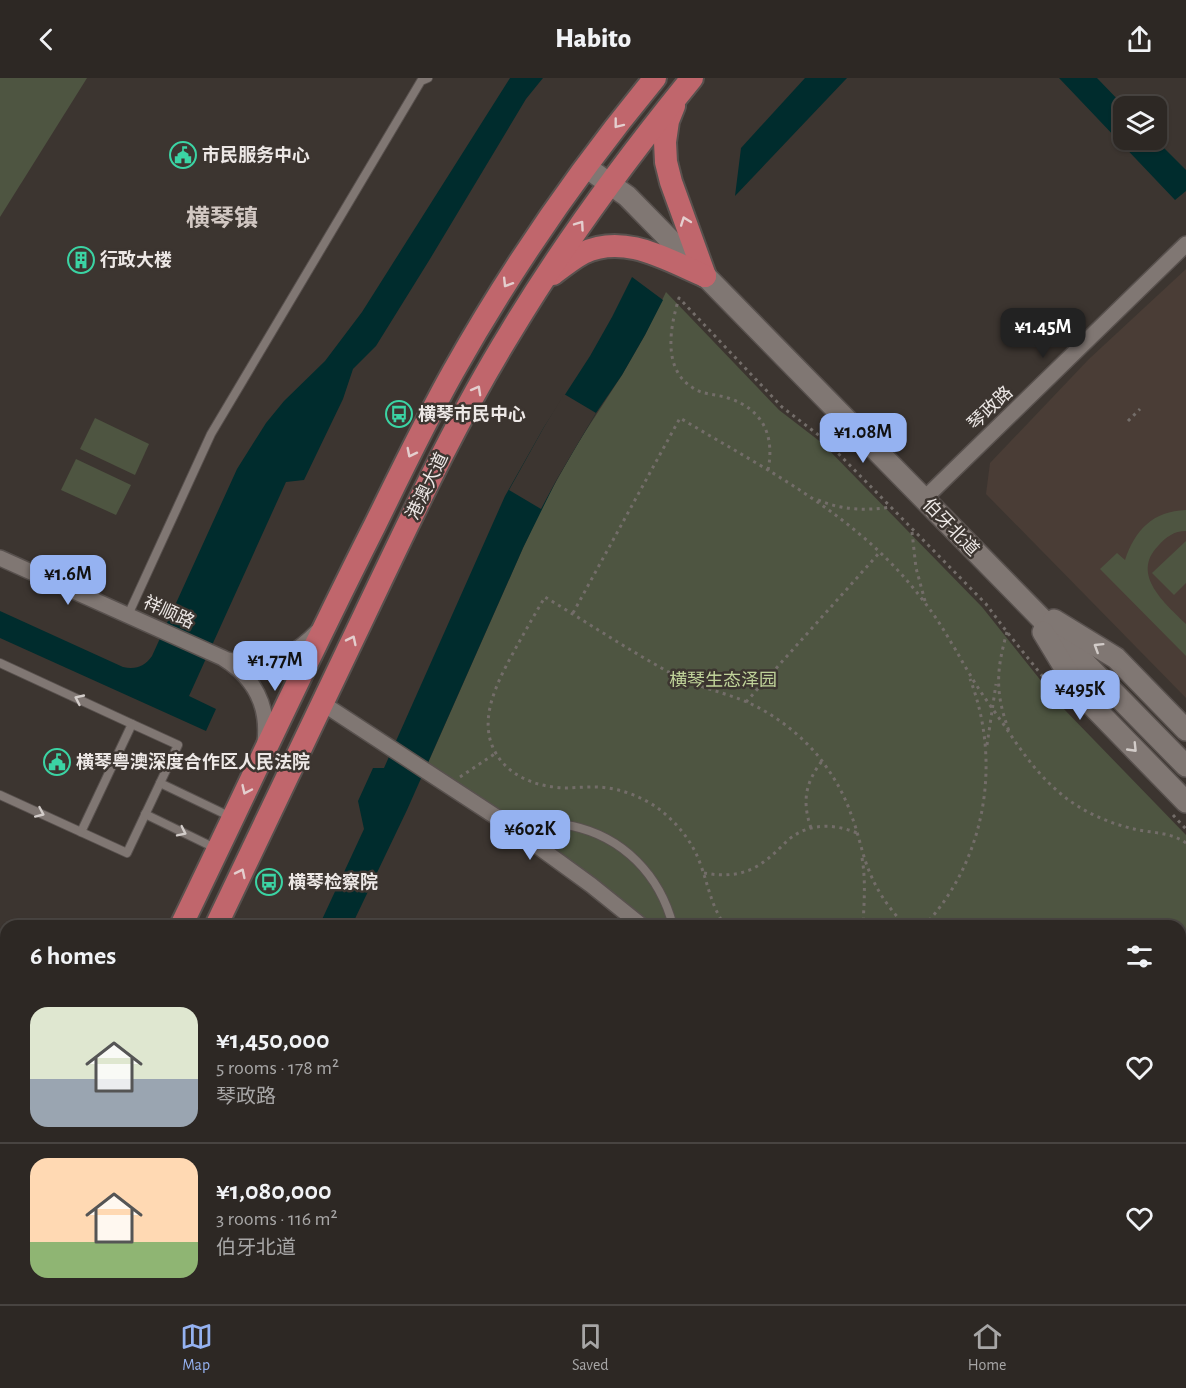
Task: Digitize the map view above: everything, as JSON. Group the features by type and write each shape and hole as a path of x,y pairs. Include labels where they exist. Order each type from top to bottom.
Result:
{"main road":[{"name":"港澳大道","path":"184,920 325,624 453,372 550,216 655,78"},
{"name":"港澳大道","path":"219,920 445,448 478,386 540,284 609,183 689,81"},
{"path":"689,81 675,102 668,121 665,142 666,162 705,276"},
{"name":"伯牙北道","path":"586,166 627,196 1186,766"},
{"path":"540,284 585,252 619,245 642,249 705,276"},
{"path":"1024,601 1116,658 1186,730"},
{"path":"1024,601 1080,693 1178,807"}],"street":[{"name":"琴政路","path":"924,499 1186,244"},
{"name":"祥顺路","path":"0,558 234,662 256,664 278,660 298,649 325,624"},
{"name":"祥顺路","path":"223,658 249,680 260,699 266,721 263,754"},
{"path":"322,703 507,824 635,920"}],"lane":[{"path":"128,615 211,434 421,81 428,78"},
{"path":"0,663 178,745 127,853 0,795"},
{"path":"81,832 132,723"},
{"path":"160,783 233,817"},
{"path":"145,814 218,849"},
{"path":"507,824 571,826 595,833 618,845 632,855 655,881 671,920"}],"path":[{"path":"768,470 771,455 770,439 764,424 754,412 742,403 727,397 703,393 692,388 676,370 671,345 671,330 679,298 782,406 825,440 986,604 1066,704"},
{"path":"1128,421 1140,409"},
{"path":"573,614 680,418 811,497 843,520 880,552 927,605 993,709 1035,769 1049,783 1080,807 1115,824 1168,835 1186,843"},
{"path":"811,497 850,509 891,507"},
{"path":"912,530 916,568 927,605"},
{"path":"746,702 880,552"},
{"path":"722,920 713,904 695,851 679,827 658,808 619,790 564,788 539,784 516,775 507,768 496,753 490,739 489,727 492,694 545,597 674,675 746,702 778,719 805,742 822,761 837,784 857,833 865,882 863,920"},
{"path":"986,750 1001,655 1007,632"},
{"path":"999,670 1000,699 1011,735"},
{"path":"929,920 953,886 971,850 982,811 987,771 986,750 981,710 968,672"},
{"path":"448,784 496,753"},
{"path":"811,828 806,808 807,788 822,761"},
{"path":"1178,807 1186,829"},
{"path":"703,873 724,875 754,868 790,839 811,828 835,826 857,833"},
{"path":"861,850 882,896 900,920"}],"shaded area":[{"path":"1186,269 1186,698 986,494 990,463 1089,359"}],"green space":[{"path":"0,78 87,78 0,217"},
{"name":"横琴生态泽园","path":"666,292 779,410 822,443 982,607 1062,707 1186,835 1186,920 645,920 553,849 428,763 541,509 576,446 645,335"},
{"path":"95,418 149,444 135,475 80,449"},
{"path":"76,459 131,485 116,515 61,490"},
{"path":"1186,510 1186,531 1167,537 1150,557 1148,568 1149,578 1154,588 1186,624 1186,656 1100,569 1117,553 1125,560 1140,531 1155,518 1174,511"},
{"path":"1186,541 1186,583 1174,595 1152,573"}],"water":[{"path":"510,78 543,78 526,99 376,346 353,369 343,399 304,480 286,482 189,696 216,709 206,731 0,638 0,611 123,667 143,665 152,656 237,469 266,423 284,401 325,361 362,312"},
{"path":"805,78 847,78 735,196 741,148"},
{"path":"1059,78 1097,78 1114,96 1113,135"},
{"path":"1127,150 1166,150 1186,170 1186,191 1175,200"},
{"path":"632,277 663,300 622,375 596,413 557,479 523,548 407,810 354,920 322,920 364,829 358,801 373,768 384,768 505,496 544,427 612,317"}],"pier":[{"path":"564,394 596,413 541,509 509,490"}],"place":[{"name":"市民服务中心","path":"183,155"},
{"name":"行政大楼","path":"81,260"},
{"name":"横琴市民中心","path":"399,414"},
{"name":"横琴粤澳深度合作区人民法院","path":"57,762"},
{"name":"横琴检察院","path":"269,882"}],"district":[{"name":"横琴镇","path":"222,218"}]}
